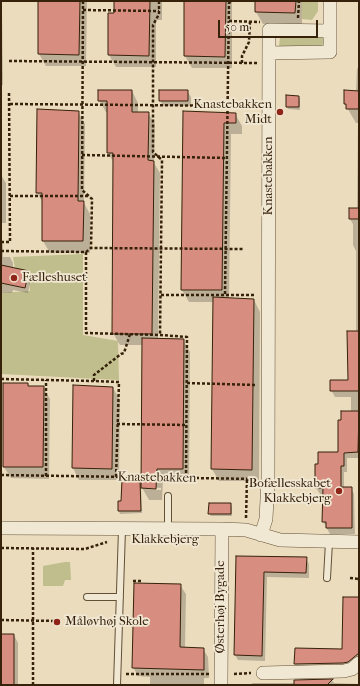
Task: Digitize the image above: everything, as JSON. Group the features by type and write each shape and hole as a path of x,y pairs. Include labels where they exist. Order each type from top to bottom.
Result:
{"street":[{"path":"270,58 330,52 330,1"},
{"name":"Knastebakken","path":"261,535 266,519 268,479 269,30 330,31"},
{"name":"Klakkebjerg","path":"1,528 122,534 168,529 222,529 246,530 280,540 359,542"},
{"name":"Østerhøj Bygade","path":"221,679 222,529"},
{"path":"263,673 344,671 352,669 358,665"}],"lane":[{"name":"Klakkebjerg","path":"168,496 168,529"},
{"path":"117,685 122,534"},
{"path":"328,578 329,542"},
{"path":"87,597 120,597"}],"path":[{"path":"83,1 82,190 92,199 91,248"},
{"path":"159,1 159,14 153,25 153,152 162,160 160,335"},
{"path":"225,294 229,3 232,1"},
{"path":"83,10 159,11"},
{"path":"242,63 242,56 249,42 250,21"},
{"path":"10,60 242,63 270,58"},
{"path":"1,242 10,242 9,91"},
{"path":"10,104 269,106"},
{"path":"82,155 227,158"},
{"path":"10,196 89,196"},
{"path":"1,251 86,252 91,248 243,249"},
{"path":"86,252 86,333 187,337 186,478"},
{"path":"161,295 269,295"},
{"path":"94,381 94,375 124,353 130,334"},
{"path":"1,379 118,382 116,477"},
{"path":"46,380 46,476"},
{"path":"187,383 268,385"},
{"path":"117,424 186,425"},
{"name":"Knastebakken","path":"1,475 268,479"},
{"path":"246,530 247,479"},
{"name":"Klakkebjerg","path":"1,548 85,549 110,541 122,534"},
{"path":"33,548 33,685"},
{"path":"350,578 359,578"},
{"path":"133,581 141,581"},
{"path":"1,620 56,621"},
{"path":"118,674 221,679 263,673"}],"shaded area":[{"path":"302,1 318,1 318,11 312,20 302,19"},
{"path":"284,35 324,37 323,44 318,48 279,46 280,38"},
{"path":"83,254 83,335 118,341 119,380 1,374 1,293 30,291 28,271 15,268 13,257"},
{"path":"70,562 71,580 65,580 63,586 43,586 43,566"}],"building":[{"path":"38,1 80,1 79,55 38,54"},
{"path":"114,1 150,1 149,56 108,55 108,13 114,13"},
{"path":"184,1 226,1 225,57 184,56"},
{"path":"255,1 296,1 295,13 255,12"},
{"path":"98,90 132,90 132,112 149,112 148,160 154,161 152,334 112,334 113,153 107,153 107,101 98,101"},
{"path":"159,90 188,90 188,101 159,101"},
{"path":"344,90 359,91 359,109 346,109 346,104 344,104"},
{"path":"286,95 299,96 299,107 286,107"},
{"path":"37,109 79,111 78,201 84,201 83,241 42,241 42,193 36,193"},
{"path":"183,111 236,113 236,123 224,123 222,290 181,290"},
{"path":"349,208 359,208 359,219 349,219"},
{"name":"Fælleshuset","path":"1,265 29,271 25,288 1,283"},
{"path":"213,297 254,299 252,470 211,469"},
{"path":"347,331 359,331 359,391 330,391 330,380 348,380"},
{"path":"142,338 184,339 183,469 157,469 156,489 141,488"},
{"path":"3,383 28,383 28,386 44,386 43,467 3,467"},
{"path":"73,385 113,387 112,469 72,468"},
{"name":"Bofællesskabet Klakkebjerg","path":"341,411 359,411 358,452 344,453 344,466 341,466 341,487 352,487 352,528 326,528 326,522 322,522 323,488 315,488 315,464 318,464 318,452 338,452 338,420 341,420"},
{"path":"122,480 140,480 141,511 118,511 118,501 121,501"},
{"path":"209,503 231,503 231,514 208,514"},
{"path":"236,556 307,557 306,573 264,572 262,656 234,655"},
{"path":"134,583 181,584 180,647 204,648 204,670 132,668"},
{"path":"343,597 359,597 359,653 348,662 343,663 294,664 295,648 342,649"},
{"path":"1,634 14,634 14,685 1,685"},
{"path":"333,679 327,685 294,685 294,680"}],"place":[{"name":"Knastebakken Midt","path":"280,112"},
{"name":"Fælleshuset","path":"14,278"},
{"name":"Bofællesskabet Klakkebjerg","path":"339,491"},
{"name":"Måløvhøj Skole","path":"57,622"}]}
